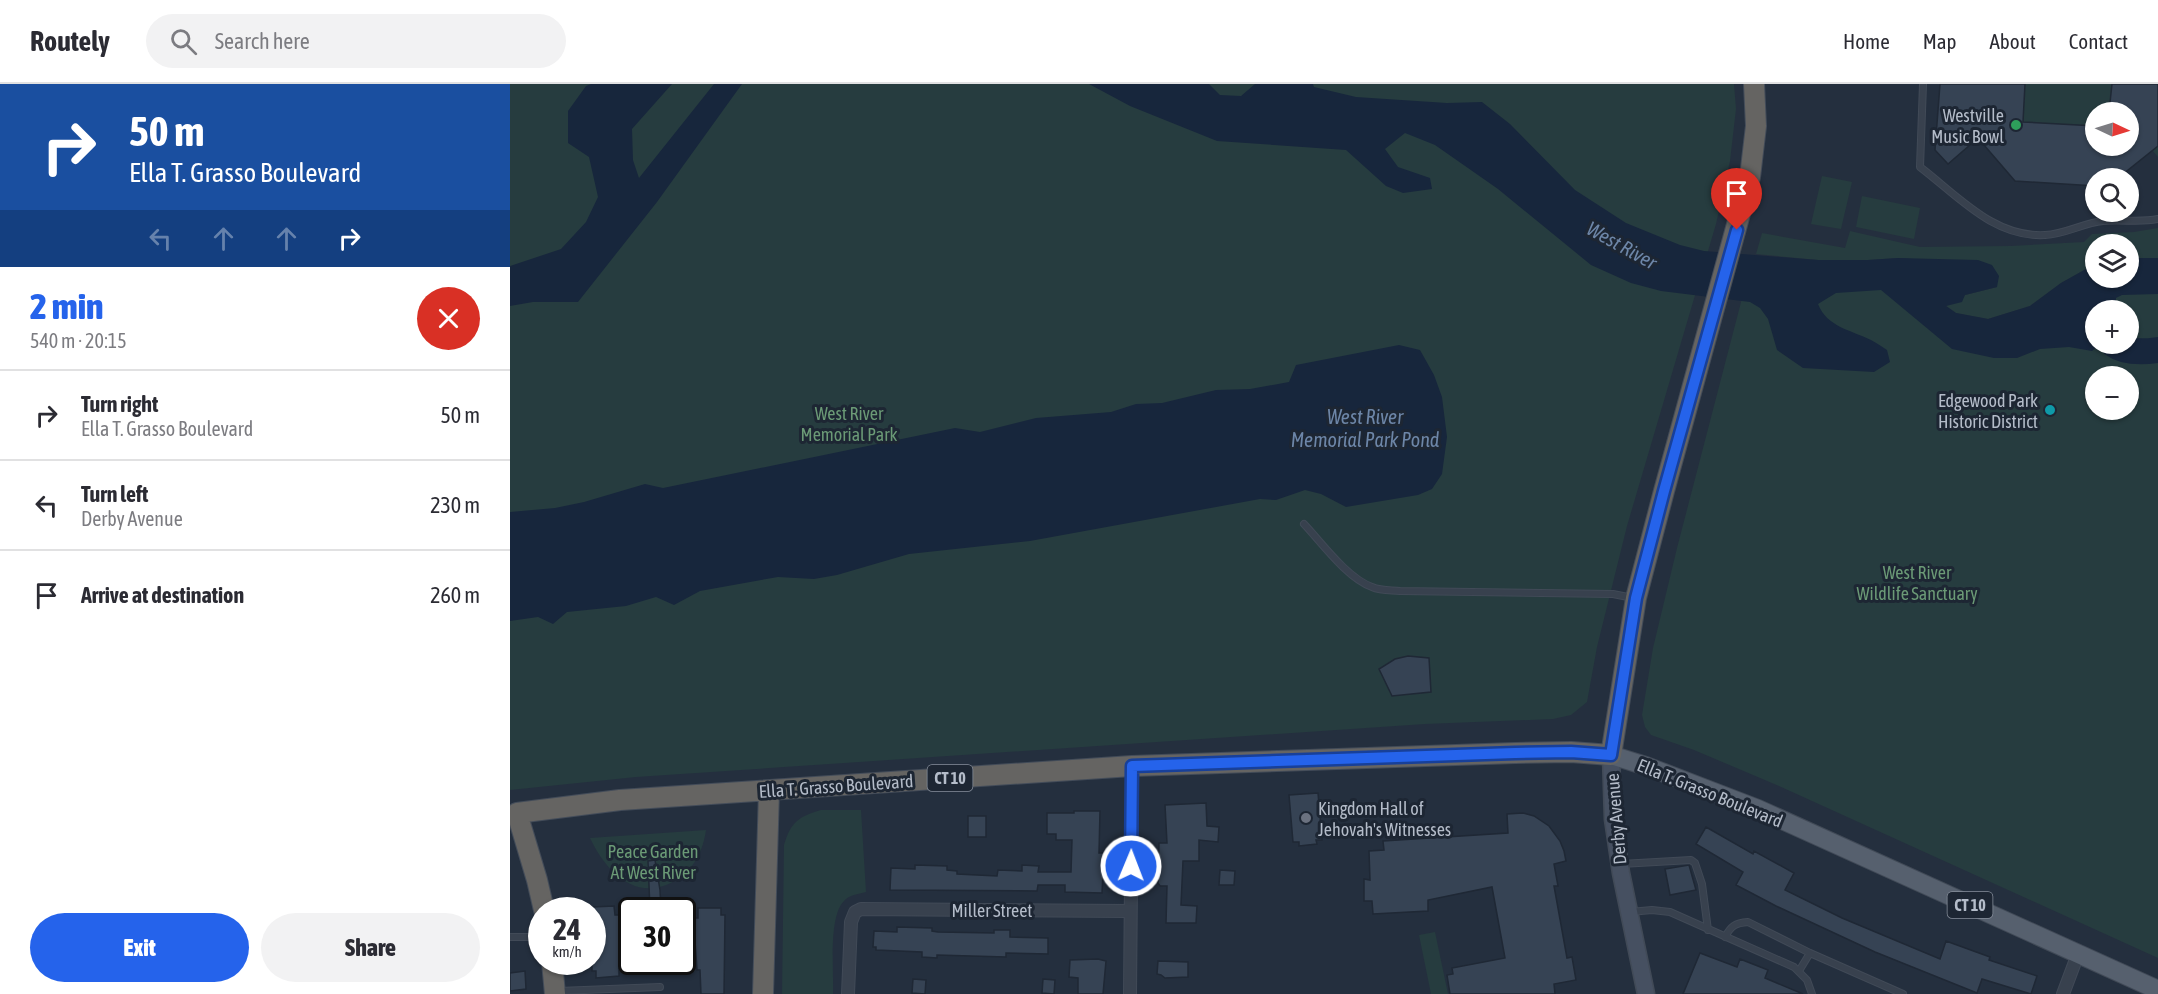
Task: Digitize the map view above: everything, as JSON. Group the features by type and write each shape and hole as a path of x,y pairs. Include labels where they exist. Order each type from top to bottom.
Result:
{"highway":[{"name":"Derby Avenue","path":"1611,755 1636,598 1750,177 1756,126 1754,84"},
{"name":"Ella T. Grasso Boulevard","path":"514,814 620,800 1132,766 1494,753 1571,752 1611,755"},
{"path":"763,994 769,791"},
{"path":"514,814 541,897"},
{"path":"553,975 555,993"}],"main road":[{"name":"Derby Avenue","path":"1611,755 1613,819 1646,994"},
{"name":"Ella T. Grasso Boulevard","path":"1611,755 1758,809 2158,990"}],"street":[{"path":"1130,994 1132,766"},
{"name":"Miller Street","path":"848,994 851,922 855,912 861,909 1130,911"},
{"path":"2062,994 2078,954"}],"lane":[{"path":"1923,84 1920,167 1995,225 2016,233 2045,235 2064,232 2102,220 2149,221 2158,219"},
{"path":"1304,524 1346,569 1363,583 1374,588 1400,591 1613,594 1636,598"},
{"path":"1620,864 1691,860 1695,863 1702,884 1708,930"},
{"path":"1629,912 1652,910 1670,912 1799,971 1808,980 1812,994"},
{"path":"1725,937 1731,926 1738,922 1748,922 1810,953 1903,994"},
{"path":"510,937 528,937"},
{"path":"1799,971 1810,953"},
{"path":"555,993 660,987"}],"green space":[{"name":"West River Memorial Park","path":"510,84 1734,84 1736,109 1730,161 1716,224 1627,526 1597,647 1587,702 1571,715 1553,719 1425,724 636,777 510,790"},
{"name":"Westville Music Bowl","path":"1940,84 2158,84 2158,157 2152,150 2130,168 2085,168 2085,185 2015,181 1978,139 1948,164 1935,150"},
{"path":"1822,176 1852,182 1841,229 1811,224"},
{"path":"1862,196 1920,208 1914,239 1856,227"},
{"path":"2158,228 2158,258 2139,258 2139,234 2092,234 2134,232"},
{"path":"1850,231 1920,247 2084,242 2085,270 2061,283 2030,306 1988,319 1956,313 1946,306 1965,295 1997,287 1929,260 1898,258 1818,260 1756,254 1762,233 1845,248"},
{"name":"West River Wildlife Sanctuary","path":"1868,275 1953,327 2007,338 2081,297 2158,290 2158,958 1779,786 1694,750 1651,735 1645,727 1642,715 1653,648 1746,283"},
{"path":"821,810 861,810 866,892 848,897 839,909 834,931 833,994 782,994 784,845 796,822 806,815"},
{"name":"Peace Garden At West River","path":"706,830 700,852 693,865 682,876 662,886 648,888 624,881 614,873 590,838"},
{"path":"1435,932 1448,994 1431,994 1419,935"}],"water":[{"path":"591,84 672,84 632,129 633,160 639,178 714,84 742,84 657,202 578,302 533,302 510,306 510,266 561,249 586,222 598,197 589,157 568,143 568,111 586,86"},
{"name":"West River","path":"1089,84 1209,84 1220,95 1241,96 1255,84 1313,84 1314,87 1356,97 1447,103 1482,102 1510,124 1575,190 1626,223 1680,245 1704,251 1818,260 1898,258 1978,260 1992,265 1999,276 1997,287 1965,295 1962,302 1946,306 1956,313 1988,319 2030,306 2061,283 2085,270 2085,288 2139,288 2139,258 2158,258 2158,294 2122,295 2116,300 2085,300 2085,350 2069,347 2040,349 2017,358 1994,358 1952,349 1881,290 1836,293 1818,304 1822,312 1833,323 1887,350 1890,362 1874,372 1803,368 1777,350 1768,319 1760,308 1750,302 1661,291 1631,283 1591,265 1498,189 1435,145 1405,133 1385,149 1398,167 1430,178 1432,189 1403,193 1386,186 1346,150 1217,141 1130,106"},
{"name":"West River Memorial Park Pond","path":"1399,345 1420,350 1434,375 1442,397 1447,437 1442,474 1432,489 1418,495 1346,507 1321,494 1305,490 1276,500 1260,499 1030,541 909,554 837,575 814,579 778,577 700,591 674,605 656,597 626,606 567,612 553,624 538,617 510,621 510,512 555,508 584,502 645,484 663,488 955,428 980,432 1036,418 1111,412 1136,404 1162,403 1216,390 1250,389 1289,382 1296,365"}],"building":[{"name":"Westville Music Bowl","path":"1940,84 2025,84 2023,122 2085,125 2085,156 2139,156 2139,102 2110,102 2112,84 2158,84 2158,146 2130,168 2085,168 2085,185 2015,181 1978,138 1948,164 1935,150"},
{"path":"1408,656 1429,658 1431,692 1392,696 1379,669 1395,659"},
{"name":"Kingdom Hall of Jehovah's Witnesses","path":"1318,793 1322,840 1316,840 1317,844 1299,846 1299,842 1293,842 1289,795"},
{"path":"1206,803 1207,826 1219,827 1218,842 1199,840 1199,861 1183,861 1181,905 1197,906 1196,923 1166,923 1167,886 1160,886 1158,883 1159,843 1167,843 1165,805"},
{"path":"1074,811 1100,811 1099,853 1104,853 1102,893 1065,892 1065,885 1038,885 1037,891 890,890 891,868 915,869 915,865 947,866 947,870 957,871 957,874 997,876 998,870 1022,871 1022,865 1039,866 1038,872 1071,872 1072,840 1056,840 1056,834 1047,834 1047,813 1074,813"},
{"path":"1523,813 1534,816 1549,826 1564,851 1566,861 1554,864 1558,886 1554,886 1567,958 1572,957 1576,980 1554,984 1555,994 1450,994 1447,975 1453,974 1452,968 1505,958 1492,887 1428,900 1428,911 1373,914 1372,901 1364,901 1364,879 1370,880 1369,851 1384,850 1383,841 1508,833 1507,814"},
{"path":"968,816 986,816 986,837 968,837"},
{"path":"1706,827 1753,854 1754,851 1794,873 1785,890 1842,918 1940,959 1946,941 1990,957 1989,960 2037,976 2031,994 1982,979 1977,993 1875,952 1776,906 1736,885 1743,872 1696,844"},
{"path":"655,860 660,897 649,897 648,861"},
{"path":"1689,865 1696,890 1670,895 1665,869"},
{"path":"1220,870 1235,871 1234,885 1219,885"},
{"path":"606,906 614,906 615,915 618,915 619,976 596,978 596,975 606,975"},
{"path":"698,908 721,908 721,915 725,915 724,994 701,994 700,970 697,970 696,953 696,918 698,918"},
{"path":"897,927 932,928 932,931 938,932 994,933 994,930 1010,930 1010,937 1048,938 1048,954 1006,953 1006,957 937,955 937,958 922,957 922,952 876,950 876,947 873,947 874,931 897,932"},
{"path":"1700,953 1737,967 1740,959 1768,970 1765,978 1803,994 1683,994"},
{"path":"1070,960 1106,961 1103,994 1078,994 1078,978 1069,977"},
{"path":"1158,961 1188,962 1188,977 1165,978 1157,974"},
{"path":"525,971 526,989 510,991 510,973"},
{"path":"913,979 926,980 925,994 912,993"},
{"path":"1043,979 1055,980 1054,994 1042,993"}],"waterway":[{"path":"2139,351 2158,350"}],"place":[{"name":"Westville Music Bowl","path":"2016,125"},
{"name":"Edgewood Park Historic District","path":"2050,410"},
{"name":"Kingdom Hall of Jehovah's Witnesses","path":"1306,818"}],"route":[{"path":"1131,866 1132,766 1515,753 1571,752 1611,755 1636,598 1737,230"}]}
